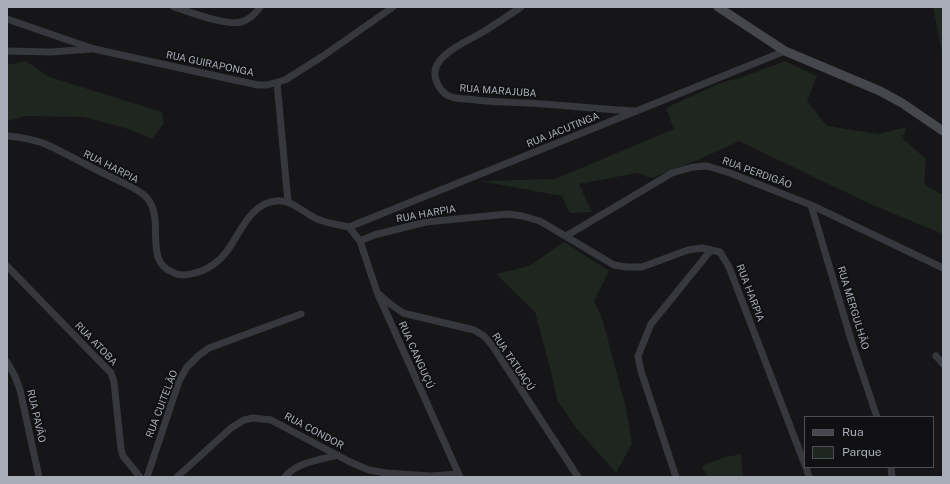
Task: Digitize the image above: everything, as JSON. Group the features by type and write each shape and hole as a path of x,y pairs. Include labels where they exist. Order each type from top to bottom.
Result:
{"street":[{"path":"174,7 215,20 230,23 248,19 260,7"},
{"name":"RUA GUIRAPONGA","path":"7,19 94,49 258,85 267,85 285,80 393,7"},
{"name":"RUA MARAJUBA","path":"521,7 442,58 436,66 435,72 436,82 441,91 455,98 489,102 527,103 599,110 637,111"},
{"path":"718,7 784,52 880,91 902,103 943,131"},
{"path":"7,51 51,52 94,49"},
{"name":"RUA JACUTINGA","path":"349,227 784,52"},
{"path":"277,83 288,202 316,219 330,224 349,227 360,241"},
{"name":"RUA HARPIA","path":"7,136 21,137 42,143 129,186 147,198 156,217 156,246 158,261 166,270 176,274 189,274 201,271 214,264 226,252 243,226 258,207 276,200 288,202"},
{"name":"RUA PERDIGÃO","path":"566,236 672,173 693,167 707,166 730,173 811,205 943,268"},
{"name":"RUA MERGULHÃO","path":"811,205 852,343 877,416"},
{"name":"RUA HARPIA","path":"360,241 374,235 426,222 508,214 540,221 614,265 642,267 688,250 702,248 720,252 729,267 804,463"},
{"name":"RUA CANGUÇÚ","path":"360,241 377,292 459,476"},
{"path":"676,477 641,371 638,356 651,324 711,250"},
{"name":"RUA ATOBA","path":"7,266 112,373 120,449 123,456 140,477"},
{"name":"RUA TATUAÇÚ","path":"377,292 389,304 403,313 474,330 484,336 492,345 578,477"},
{"name":"RUA CUITELÃO","path":"147,477 179,381 187,367 209,348 301,314"},
{"path":"936,356 943,364"},
{"name":"RUA PAVÃO","path":"7,362 15,376 20,390 39,477"},
{"name":"RUA CONDOR","path":"177,477 231,428 244,420 253,418 272,420 350,462 369,470 386,473 431,476 459,476"},
{"path":"285,477 299,465 338,455"}],"green space":[{"path":"933,7 943,7 943,57"},
{"path":"26,61 49,77 162,112 164,123 152,139 128,129 84,117 26,116 7,121 7,65"},
{"path":"785,61 817,76 807,101 827,126 879,134 907,127 902,138 926,159 924,184 943,195 943,234 868,203 739,141 700,159 652,178 637,173 579,184 592,212 570,213 562,196 480,181 555,179 674,129 666,108 720,83 743,77"},
{"path":"564,242 609,271 594,301 603,321 626,408 632,444 616,473 577,429 557,400 535,312 496,274 529,266"},
{"path":"741,454 743,477 707,477 702,466 722,458"}]}
